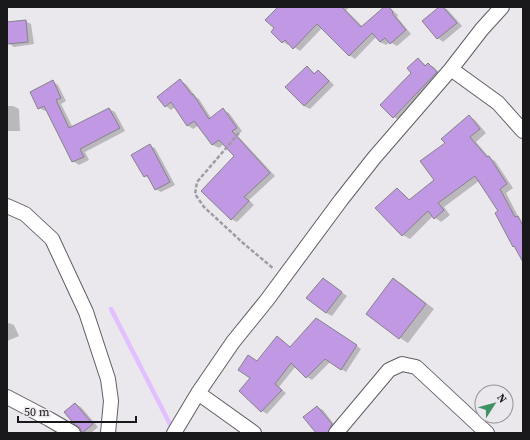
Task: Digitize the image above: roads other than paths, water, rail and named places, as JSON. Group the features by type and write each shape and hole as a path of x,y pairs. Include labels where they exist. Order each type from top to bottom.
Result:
{"street":[{"path":"174,433 198,393 234,342 374,158 502,7"},
{"path":"451,69 498,104 523,131"},
{"path":"7,206 25,214 52,239 86,312 108,379 111,401 108,433"},
{"path":"336,433 389,370 402,364 416,367 487,433"},
{"path":"198,393 254,433"},
{"path":"7,396 49,418 73,433"}],"waterway":[{"path":"111,309 173,430"}]}
